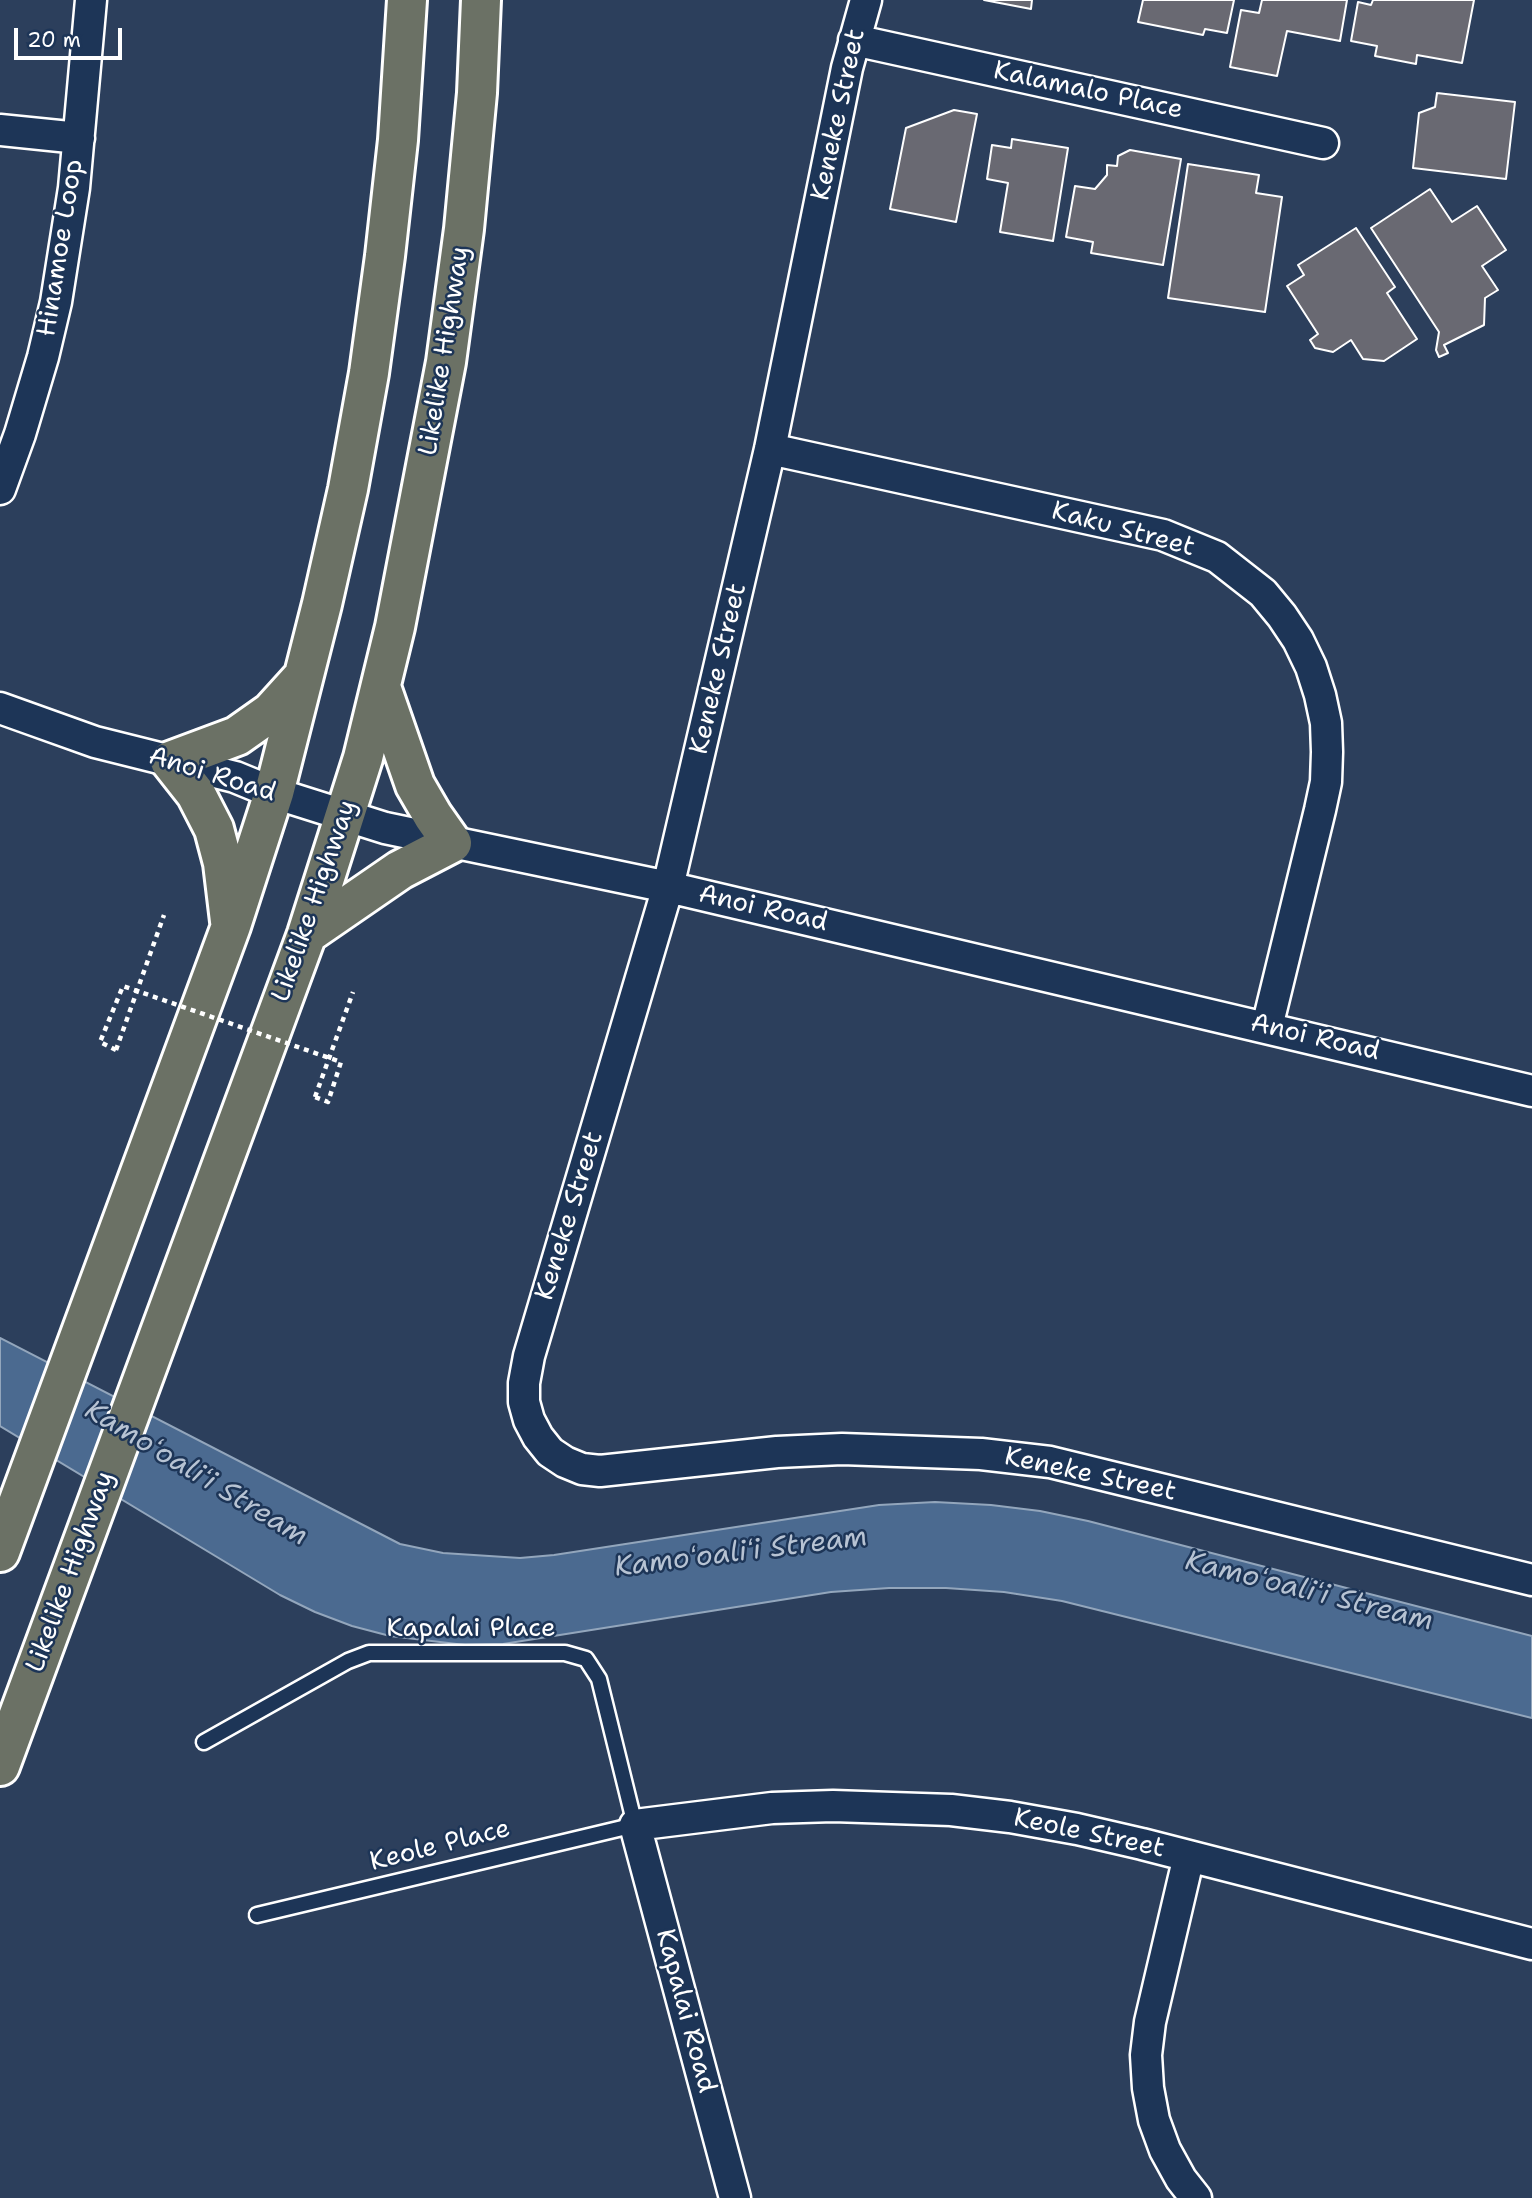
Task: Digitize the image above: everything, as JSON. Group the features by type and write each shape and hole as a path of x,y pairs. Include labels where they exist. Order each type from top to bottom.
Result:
{"highway":[{"path":"0,1552 231,926 274,793 348,489 369,373 386,256 398,140 407,0"},
{"name":"Likelike Highway","path":"0,1766 307,934 382,687 422,496 446,362 464,229 477,93 481,0"},
{"path":"231,926 223,863 214,829 196,794 170,761 237,736 271,712 303,676"},
{"path":"307,934 375,886 452,843 415,785 382,687"}],"street":[{"name":"Hinamoe Loop","path":"0,489 24,421 56,302 68,234 91,0"},
{"name":"Keneke Street","path":"866,0 854,40 770,449 668,887 529,1356 524,1383 524,1402 529,1420 550,1452 582,1469 600,1471 777,1452 842,1449 953,1452 1050,1462 1532,1580"},
{"name":"Kalamalo Place","path":"854,40 1323,143"},
{"path":"0,131 79,138"},
{"name":"Kaku Street","path":"770,449 1163,535 1217,557 1263,593 1283,616 1311,667 1324,714 1327,752 1322,801 1267,1027"},
{"name":"Anoi Road","path":"0,708 95,742 235,777 345,816 452,843 668,887 1532,1091"},
{"name":"Keole Street","path":"635,1825 772,1808 833,1806 892,1807 1010,1817 1077,1829 1189,1856 1532,1944"},
{"name":"Kapalai Road","path":"635,1825 734,2198"},
{"path":"1189,1856 1150,2022 1146,2055 1147,2088 1154,2120 1181,2179 1196,2198"}],"lane":[{"name":"Kapalai Place","path":"204,1742 348,1661 369,1653 565,1653 586,1659 599,1679 635,1825"},
{"name":"Keole Place","path":"257,1915 635,1825"}],"path":[{"path":"164,915 116,1051 100,1042 123,986 341,1062 328,1102 315,1097 353,992"}],"water":[{"name":"Kamoʻoaliʻi Stream","path":"0,1338 400,1544 443,1553 520,1558 879,1505 935,1502 1040,1511 1088,1521 1532,1636 1532,1718 1062,1601 1004,1592 889,1588 831,1592 503,1644 465,1645 390,1636 352,1626 280,1595 0,1426"}],"building":[{"path":"984,0 1032,0 1031,9"},
{"path":"1143,0 1234,0 1227,33 1205,29 1203,35 1138,22"},
{"path":"1262,0 1347,0 1340,41 1287,31 1277,76 1230,67 1241,10 1259,13"},
{"path":"1373,0 1474,0 1462,63 1417,55 1416,64 1375,56 1377,46 1351,41 1358,2 1371,5"},
{"path":"1437,93 1515,102 1506,179 1413,168 1419,113 1435,107"},
{"path":"954,110 977,114 956,222 890,209 906,128"},
{"path":"1012,139 1068,148 1053,241 1000,232 1008,183 987,179 992,145 1011,148"},
{"path":"1130,150 1181,159 1163,265 1091,253 1093,242 1066,237 1075,186 1095,189 1107,175 1107,165 1117,166 1118,156"},
{"path":"1188,164 1259,175 1256,193 1282,197 1265,312 1168,298"},
{"path":"1430,189 1452,222 1477,206 1506,250 1482,266 1498,290 1485,298 1484,325 1444,345 1448,353 1439,357 1436,350 1439,332 1371,228"},
{"path":"1356,228 1395,287 1387,293 1417,339 1384,361 1363,359 1351,340 1333,352 1315,348 1310,340 1318,334 1287,286 1304,275 1298,265"}]}
